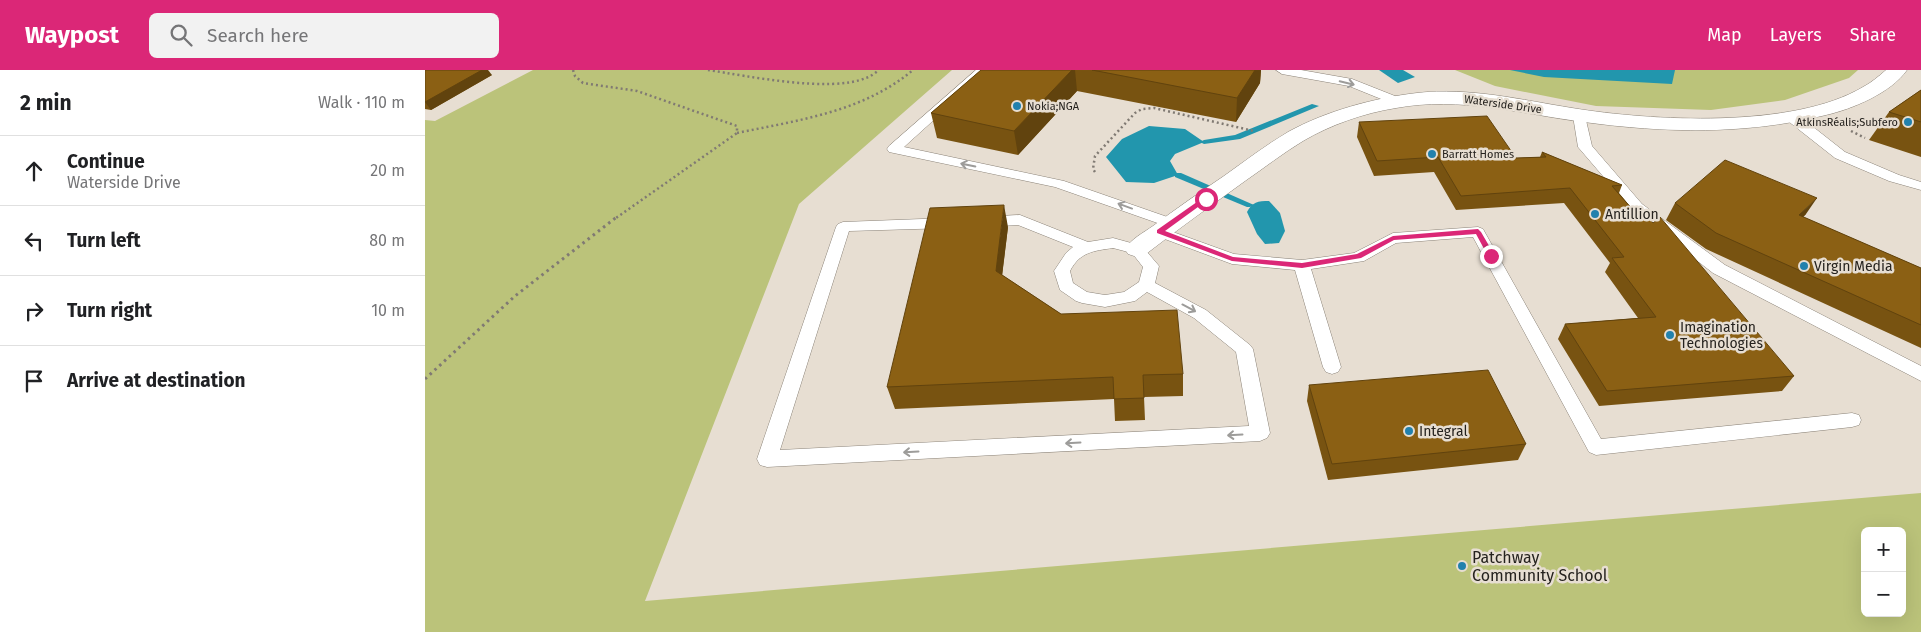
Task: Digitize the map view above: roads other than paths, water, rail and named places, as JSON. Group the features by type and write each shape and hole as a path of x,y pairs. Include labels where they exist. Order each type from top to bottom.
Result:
{"street":[{"name":"Waterside Drive","path":"1137,249 1165,227 1292,140 1341,116 1396,101 1445,96 1482,99 1624,122 1719,124 1793,118 1836,107 1885,84 1898,70"}],"lane":[{"path":"983,70 895,149 1059,184 1118,203 1232,259 1302,265 1358,256 1393,238 1478,232 1596,447 1852,420"},
{"path":"1282,70 1352,83 1396,101"},
{"path":"1579,116 1585,147 1637,207 1712,263 1921,374"},
{"path":"1793,118 1840,155 1895,178 1921,186"},
{"path":"1832,159 1871,175 1895,178"},
{"path":"1086,247 1020,220 843,227 767,458 1260,433 1244,349 1200,314 1146,286"},
{"path":"1113,242 1137,249 1151,266 1146,286 1129,297 1105,301 1082,297 1066,286 1062,272 1069,257 1086,247 1113,242"},
{"path":"1302,265 1332,367"}],"water":[{"path":"1379,70 1403,70 1415,77 1398,83"},
{"path":"1510,70 1675,70 1672,84 1544,77"},
{"path":"1149,126 1185,129 1204,142 1175,154 1170,161 1178,175 1154,183 1126,182 1106,157 1122,139"},
{"path":"1269,201 1280,213 1285,231 1279,243 1265,244 1257,234 1247,212 1256,203"}],"waterway":[{"path":"1204,142 1237,137 1315,106"},
{"path":"1178,175 1250,205"}],"place":[{"name":"Nokia;NGA","path":"1017,106"},
{"name":"AtkinsRéalis;Subfero","path":"1908,122"},
{"name":"Barratt Homes","path":"1432,154"},
{"name":"Antillion","path":"1595,214"},
{"name":"Virgin Media","path":"1804,266"},
{"name":"Imagination Technologies","path":"1670,335"},
{"name":"Integral","path":"1409,431"},
{"name":"Patchway Community School","path":"1462,566"}]}
